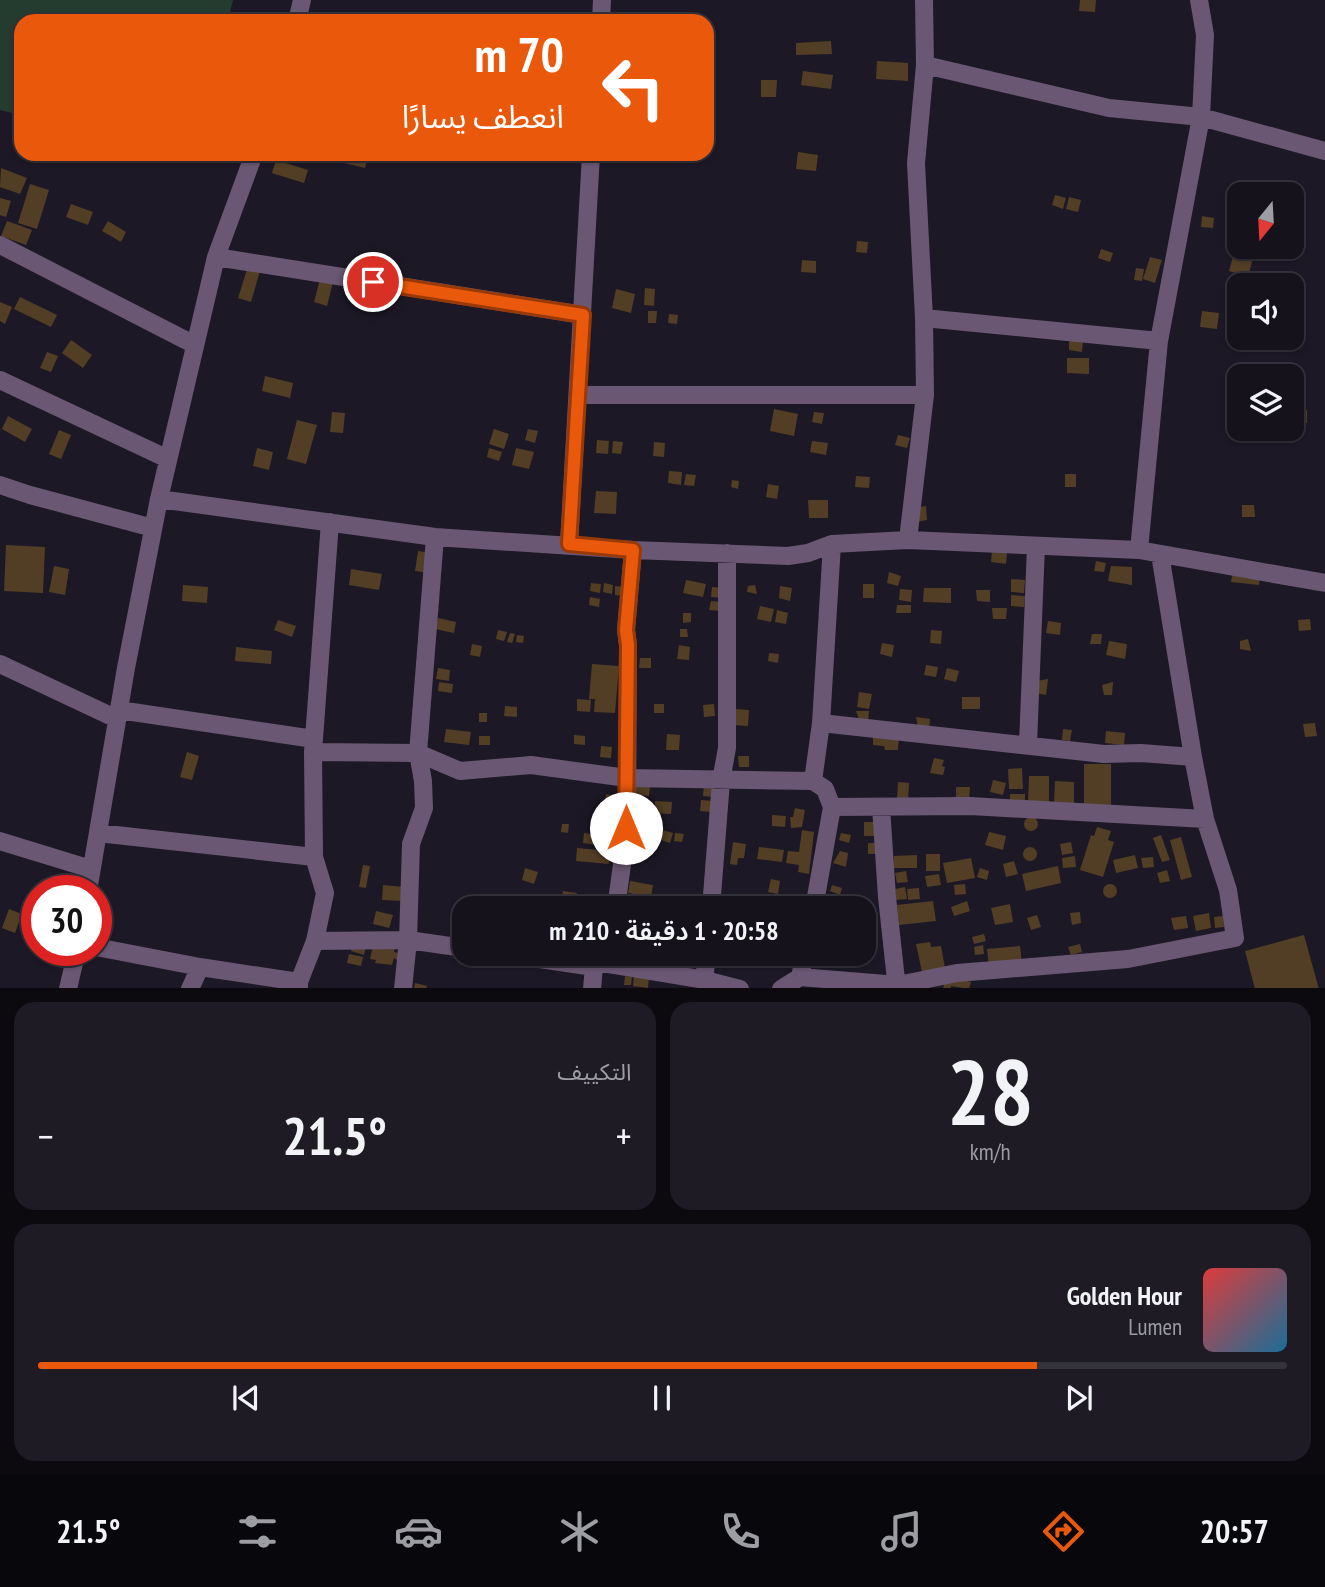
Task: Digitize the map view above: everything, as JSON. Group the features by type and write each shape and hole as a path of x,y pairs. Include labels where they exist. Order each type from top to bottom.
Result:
{"street":[{"path":"908,540 925,395 916,163 925,65 924,0"},
{"path":"1139,550 1159,341 1201,117 1205,35 1199,0"},
{"path":"925,65 1109,108 1201,117 1324,145"},
{"path":"91,875 159,499 216,257 251,161"},
{"path":"569,544 592,161"},
{"path":"0,245 195,345"},
{"path":"216,257 583,315"},
{"path":"924,318 1159,341"},
{"path":"0,380 168,459"},
{"path":"578,395 925,395"},
{"path":"0,485 153,528"},
{"path":"159,499 435,537 633,550 788,556 808,553 832,544 908,540 1139,550 1325,583"},
{"path":"112,950 299,985 316,941 325,893 314,857 313,746 330,522"},
{"path":"403,988 408,940 411,844 424,808 418,753 435,537"},
{"path":"813,781 821,723 832,544"},
{"path":"1028,744 1036,546"},
{"path":"618,896 626,828 626,630 633,550"},
{"path":"712,896 720,781 727,748 727,554"},
{"path":"783,988 800,977 897,987 957,973 1128,958 1235,938 1228,890 1205,819 1160,554"},
{"path":"0,664 118,714 313,746 418,753 460,771 531,765 627,778 813,781 825,789 832,807 816,896"},
{"path":"821,723 1104,754 1141,753 1193,757"},
{"path":"832,807 970,806 1205,819"},
{"path":"881,807 897,987"},
{"path":"98,833 314,857"},
{"path":"0,841 92,869"},
{"path":"316,941 408,940 452,946"},
{"path":"68,988 73,966"},
{"path":"592,988 599,966"},
{"path":"623,966 733,988"},
{"path":"704,984 706,966"},
{"path":"800,977 802,966"},
{"path":"190,988 200,967"}],"green space":[{"path":"0,0 233,0 230,14 14,14 14,113 0,110"}],"building":[{"path":"1080,0 1096,0 1095,12 1079,11"},
{"path":"831,41 832,54 796,55 796,43"},
{"path":"877,61 908,63 908,81 876,79"},
{"path":"803,71 833,75 831,89 801,85"},
{"path":"761,80 777,80 776,97 761,97"},
{"path":"798,152 818,155 816,171 796,169"},
{"path":"276,161 308,170 304,183 272,173"},
{"path":"345,161 367,161 365,168 344,163"},
{"path":"1,168 27,178 20,194 0,187"},
{"path":"30,184 49,190 37,229 18,223"},
{"path":"1055,195 1066,198 1063,209 1052,205"},
{"path":"1069,197 1081,200 1078,212 1066,209"},
{"path":"0,198 11,201 6,217 0,215"},
{"path":"71,204 93,212 88,225 66,217"},
{"path":"1202,216 1214,218 1213,228 1201,227"},
{"path":"7,221 32,230 26,245 1,236"},
{"path":"108,221 126,232 121,242 102,231"},
{"path":"857,241 868,242 867,253 856,252"},
{"path":"1101,249 1113,253 1110,262 1098,258"},
{"path":"1150,257 1162,260 1155,283 1143,279"},
{"path":"1232,259 1253,259 1249,273 1229,271"},
{"path":"250,260 262,264 251,302 238,298"},
{"path":"802,260 816,261 816,273 801,272"},
{"path":"1136,268 1144,269 1142,281 1134,280"},
{"path":"320,279 333,282 327,306 314,302"},
{"path":"645,288 655,289 654,306 644,305"},
{"path":"616,289 635,294 631,313 612,308"},
{"path":"20,297 57,315 51,327 14,309"},
{"path":"0,302 12,307 5,324 0,321"},
{"path":"648,311 657,311 656,323 648,323"},
{"path":"1202,311 1219,313 1217,329 1200,327"},
{"path":"669,314 678,315 677,324 668,323"},
{"path":"71,340 92,355 83,368 62,353"},
{"path":"1069,340 1083,341 1082,352 1069,350"},
{"path":"47,352 58,356 51,372 40,368"},
{"path":"1067,358 1089,358 1089,374 1067,373"},
{"path":"265,376 293,383 290,398 262,391"},
{"path":"774,409 798,414 794,436 770,431"},
{"path":"1304,410 1307,410 1307,423 1304,423"},
{"path":"332,412 345,413 343,433 330,432"},
{"path":"814,412 824,413 822,424 812,422"},
{"path":"8,416 32,429 25,442 2,429"},
{"path":"297,420 317,425 306,464 287,459"},
{"path":"494,429 509,434 504,449 489,444"},
{"path":"528,429 538,431 535,443 525,440"},
{"path":"59,430 71,435 61,459 49,454"},
{"path":"898,435 910,438 907,448 895,445"},
{"path":"597,440 609,441 608,454 596,453"},
{"path":"613,441 623,442 621,454 612,453"},
{"path":"812,441 828,443 826,455 810,452"},
{"path":"654,442 665,443 664,457 653,456"},
{"path":"257,448 273,452 269,470 253,466"},
{"path":"489,448 502,452 499,461 487,457"},
{"path":"516,448 534,452 529,469 512,465"},
{"path":"669,471 682,472 681,485 668,483"},
{"path":"686,474 696,475 694,486 684,485"},
{"path":"1065,474 1076,474 1076,487 1065,487"},
{"path":"856,476 870,477 869,488 855,487"},
{"path":"732,480 739,481 738,489 731,487"},
{"path":"768,484 779,486 777,499 766,497"},
{"path":"596,491 617,492 616,514 594,513"},
{"path":"808,500 828,500 828,518 809,518"},
{"path":"1242,505 1254,505 1255,517 1242,517"},
{"path":"926,506 927,520 916,522 914,508"},
{"path":"6,545 45,547 43,593 4,591"},
{"path":"992,550 1007,553 1006,564 991,562"},
{"path":"418,551 431,553 429,573 415,571"},
{"path":"1096,561 1106,563 1104,572 1094,571"},
{"path":"54,566 69,569 65,595 49,592"},
{"path":"1111,566 1132,567 1132,585 1108,581"},
{"path":"351,569 382,574 379,590 349,585"},
{"path":"1233,570 1260,573 1259,585 1231,582"},
{"path":"889,572 901,576 898,586 887,583"},
{"path":"1011,579 1025,580 1024,593 1011,592"},
{"path":"686,580 706,584 703,597 683,593"},
{"path":"591,583 601,584 600,593 590,591"},
{"path":"604,583 613,585 612,594 603,592"},
{"path":"863,584 874,584 874,598 863,598"},
{"path":"183,585 208,587 207,603 182,601"},
{"path":"755,585 757,594 747,592 748,586"},
{"path":"615,586 625,587 624,596 615,595"},
{"path":"780,586 792,588 790,601 779,598"},
{"path":"712,587 725,588 724,598 711,597"},
{"path":"924,588 951,588 951,603 923,602"},
{"path":"900,589 912,590 911,602 899,600"},
{"path":"976,590 990,590 990,602 977,601"},
{"path":"1011,595 1025,596 1024,607 1011,606"},
{"path":"590,597 600,599 599,607 589,605"},
{"path":"711,601 722,602 721,611 709,610"},
{"path":"897,605 911,605 911,613 896,613"},
{"path":"760,606 774,609 771,622 757,619"},
{"path":"992,608 1007,608 1006,619 993,619"},
{"path":"777,610 788,613 786,624 775,622"},
{"path":"683,613 691,613 691,622 683,623"},
{"path":"438,618 456,622 454,633 435,629"},
{"path":"1310,619 1311,630 1299,631 1298,620"},
{"path":"278,620 296,626 292,637 274,630"},
{"path":"1048,621 1061,623 1060,635 1046,633"},
{"path":"680,629 687,629 688,637 680,637"},
{"path":"498,630 507,632 504,641 496,639"},
{"path":"931,630 942,631 941,644 930,643"},
{"path":"510,633 515,634 512,643 507,642"},
{"path":"1092,634 1102,634 1101,644 1090,644"},
{"path":"517,635 524,636 523,643 516,642"},
{"path":"1248,639 1251,651 1240,649 1240,641"},
{"path":"1109,641 1127,644 1125,659 1106,655"},
{"path":"882,643 894,645 892,657 880,654"},
{"path":"472,644 482,646 480,657 470,655"},
{"path":"679,645 690,647 689,660 677,659"},
{"path":"236,647 272,651 271,664 235,661"},
{"path":"769,653 779,654 778,663 768,661"},
{"path":"640,658 651,658 651,668 639,668"},
{"path":"592,664 619,666 615,713 594,712 595,699 589,699"},
{"path":"926,665 938,667 936,677 924,675"},
{"path":"438,668 450,670 449,681 436,679"},
{"path":"947,668 959,671 956,682 944,679"},
{"path":"1048,679 1046,695 1035,693 1037,681"},
{"path":"439,682 453,684 452,693 438,691"},
{"path":"1113,682 1112,695 1104,695 1102,685"},
{"path":"859,692 872,694 869,709 857,707"},
{"path":"962,697 980,697 980,709 962,709"},
{"path":"577,699 591,700 590,712 577,711"},
{"path":"654,704 664,704 664,713 654,713"},
{"path":"714,704 715,716 704,717 703,705"},
{"path":"505,706 517,707 517,717 504,716"},
{"path":"736,709 749,710 748,726 734,725"},
{"path":"856,711 869,711 868,723 860,722"},
{"path":"479,713 487,713 487,722 479,722"},
{"path":"916,717 930,719 929,732 918,728"},
{"path":"1315,723 1317,736 1305,737 1303,724"},
{"path":"446,729 471,732 469,745 444,742"},
{"path":"1063,729 1072,730 1070,741 1062,740"},
{"path":"1106,731 1125,733 1124,745 1105,743"},
{"path":"667,734 680,735 679,750 666,750"},
{"path":"873,734 899,735 898,750 885,750 884,746 873,745"},
{"path":"574,735 585,736 585,745 574,744"},
{"path":"479,736 490,736 490,745 479,745"},
{"path":"601,746 612,747 611,758 600,757"},
{"path":"187,752 199,756 192,780 180,777"},
{"path":"738,756 749,756 749,767 739,767"},
{"path":"934,758 944,760 943,775 930,773"},
{"path":"1084,764 1111,764 1111,807 1084,807"},
{"path":"1022,768 1023,789 1009,789 1008,769"},
{"path":"1029,776 1049,776 1049,802 1028,802"},
{"path":"993,780 1006,783 1003,795 990,792"},
{"path":"1055,781 1074,782 1074,803 1054,803"},
{"path":"898,782 909,783 908,799 897,799"},
{"path":"635,785 650,787 649,796 634,795"},
{"path":"704,785 715,786 714,797 703,796"},
{"path":"956,787 970,787 969,801 956,801"},
{"path":"606,794 616,796 614,808 604,807"},
{"path":"1010,794 1025,794 1025,802 1010,802"},
{"path":"637,798 649,800 646,824 634,823"},
{"path":"701,800 713,801 712,812 700,811"},
{"path":"655,801 672,802 671,814 654,813"},
{"path":"795,808 805,810 802,827 791,828 790,817 793,817"},
{"path":"772,815 786,816 785,827 772,826"},
{"path":"1031,817 1036,819 1036,829 1031,831 1026,829 1024,824 1026,819"},
{"path":"864,822 877,822 877,836 864,836"},
{"path":"562,824 569,824 568,833 561,832"},
{"path":"636,825 647,829 644,840 633,837"},
{"path":"1097,827 1111,831 1108,840 1114,842 1103,877 1080,870 1091,835 1094,836"},
{"path":"663,830 673,833 670,843 661,840"},
{"path":"802,830 814,832 809,874 798,872 799,865 786,863 788,851 799,852"},
{"path":"989,832 1006,836 1003,850 985,845"},
{"path":"584,833 611,837 610,847 583,843"},
{"path":"675,833 684,834 682,842 674,841"},
{"path":"841,833 851,835 849,843 839,840"},
{"path":"1161,835 1170,860 1162,862 1153,838"},
{"path":"1181,837 1192,877 1181,880 1170,840"},
{"path":"733,842 746,844 744,858 738,858 737,865 730,864"},
{"path":"1071,842 1073,853 1062,855 1060,844"},
{"path":"868,843 879,843 880,854 868,854"},
{"path":"759,847 784,850 782,862 757,859"},
{"path":"1027,847 1033,847 1037,854 1033,861 1027,861 1023,857 1023,851"},
{"path":"577,848 610,851 609,864 576,861"},
{"path":"840,851 848,853 846,867 833,863"},
{"path":"926,854 940,854 940,871 926,871"},
{"path":"917,855 917,868 893,868 894,856"},
{"path":"1135,855 1138,868 1116,873 1113,860"},
{"path":"1075,856 1076,867 1063,868 1062,858"},
{"path":"1153,857 1154,867 1143,868 1141,858"},
{"path":"971,858 975,878 947,883 943,863"},
{"path":"1014,861 1018,874 1006,877 1003,864"},
{"path":"363,865 370,866 366,888 359,887"},
{"path":"1058,866 1061,883 1026,891 1022,874"},
{"path":"525,868 538,872 534,884 522,880"},
{"path":"980,868 989,871 987,880 977,877"},
{"path":"1167,870 1170,881 1160,883 1157,873"},
{"path":"906,871 908,882 897,883 895,873"},
{"path":"939,874 941,885 927,887 925,876"},
{"path":"771,879 780,881 778,894 768,892"},
{"path":"630,881 653,885 651,896 628,893"},
{"path":"965,884 966,894 955,895 954,885"},
{"path":"1107,884 1113,884 1117,891 1113,898 1107,898 1103,894 1103,888"},
{"path":"383,885 404,887 403,901 382,900"},
{"path":"832,885 842,888 840,895 830,891"},
{"path":"905,887 907,899 896,900 895,889"},
{"path":"919,888 920,899 908,900 907,889"},
{"path":"563,891 577,893 576,896 562,896"},
{"path":"933,901 936,921 899,925 897,905"},
{"path":"967,901 970,911 954,916 951,907"},
{"path":"1010,904 1013,922 995,925 991,908"},
{"path":"9,909 21,914 15,933 2,928"},
{"path":"376,911 393,915 389,928 373,924"},
{"path":"1080,912 1081,923 1072,925 1070,913"},
{"path":"1209,913 1211,928 1196,931 1193,916"},
{"path":"1037,915 1041,927 1031,930 1027,918"},
{"path":"1186,916 1188,928 1174,930 1171,918"},
{"path":"1223,916 1224,927 1215,928 1214,917"},
{"path":"984,934 986,941 974,944 972,937"},
{"path":"1304,935 1319,988 1255,988 1245,951"},
{"path":"374,941 395,947 394,952 399,953 392,965 375,963 376,960 370,959"},
{"path":"930,942 931,947 941,946 945,968 922,972 916,944"},
{"path":"353,943 366,946 364,955 351,951"},
{"path":"1080,944 1082,952 1071,955 1068,947"},
{"path":"983,945 984,954 975,955 974,947"},
{"path":"1020,946 1022,963 989,966 987,949"},
{"path":"349,954 363,957 361,966 347,963"},
{"path":"634,975 649,977 648,988 633,986"},
{"path":"625,976 632,977 631,985 624,985"},
{"path":"946,976 971,982 969,988 943,988"},
{"path":"415,983 427,986 426,988 414,988"}],"route":[{"path":"373,282 583,315 569,544 633,550 626,630 626,828"}]}
